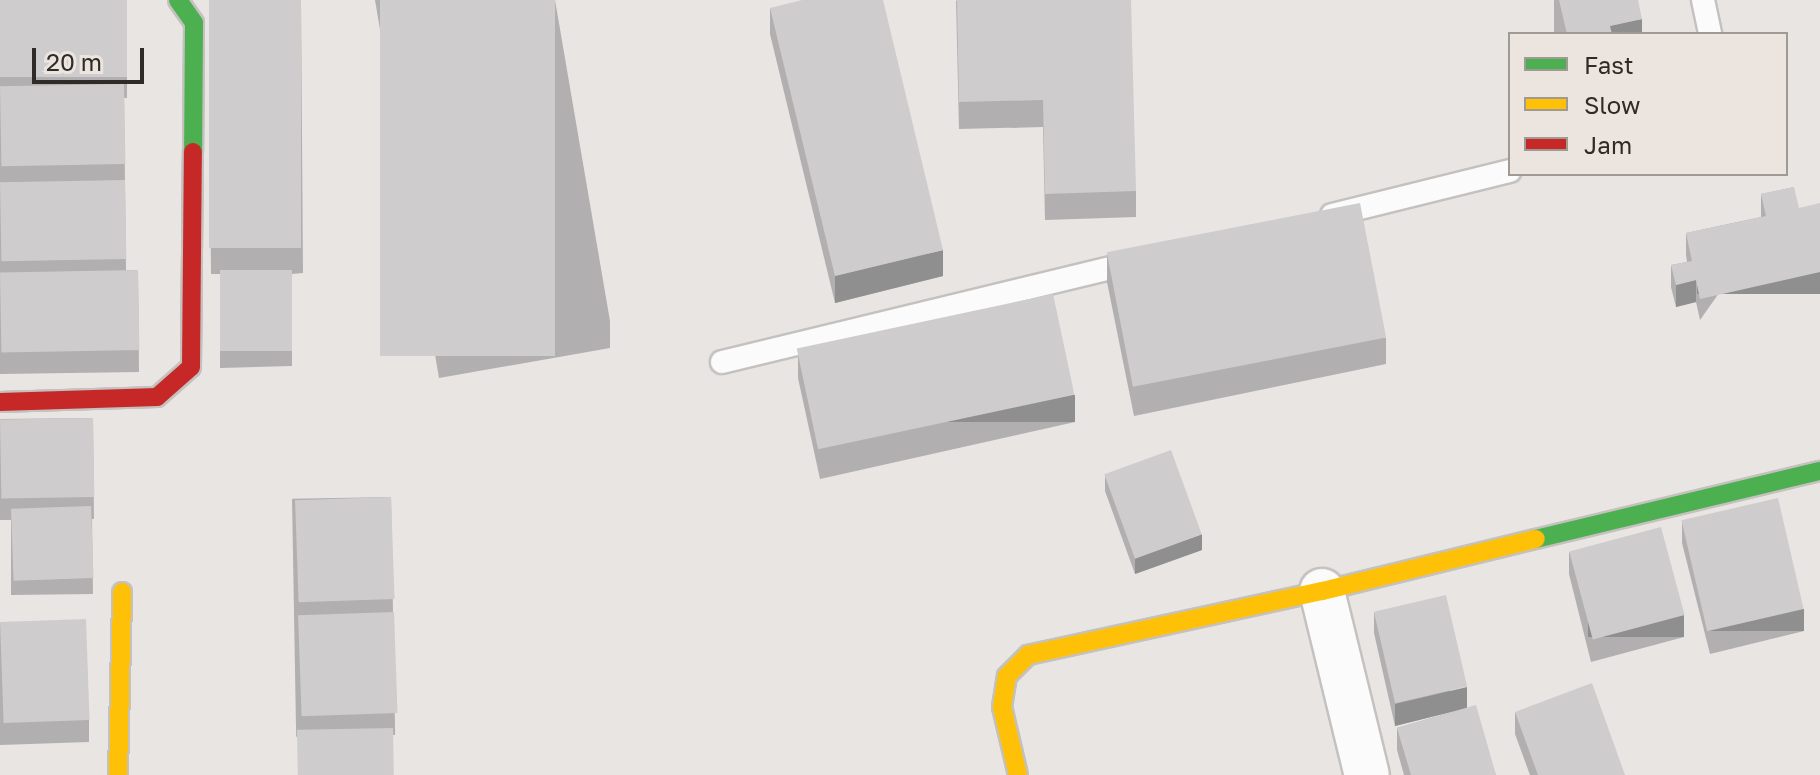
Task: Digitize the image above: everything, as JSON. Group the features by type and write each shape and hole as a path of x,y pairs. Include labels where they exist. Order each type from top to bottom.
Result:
{"street":[{"path":"0,402 157,397 191,367 194,23 178,0"},
{"path":"1018,775 1002,707 1007,676 1028,655 1322,591 1820,471"},
{"path":"1322,591 1367,775"},
{"path":"118,775 122,592"}],"lane":[{"path":"1703,0 1710,32"},
{"path":"1316,219 1508,171"},
{"path":"722,362 1164,256"}],"building":[{"path":"0,0 127,0 127,77 0,77"},
{"path":"209,0 301,0 301,248 209,248"},
{"path":"380,0 555,0 555,356 380,356"},
{"path":"802,0 883,0 943,250 835,276 770,8"},
{"path":"957,0 1131,0 1136,191 1045,194 1043,100 959,102"},
{"path":"1559,0 1638,0 1642,19 1610,26 1612,32 1567,32"},
{"path":"124,84 125,164 1,166 0,86"},
{"path":"125,180 126,259 1,261 0,182"},
{"path":"1794,187 1799,208 1820,203 1820,272 1700,299 1696,280 1676,285 1671,265 1692,261 1686,233 1766,216 1761,194"},
{"path":"1360,203 1386,337 1133,387 1107,252"},
{"path":"138,270 139,350 1,352 0,272"},
{"path":"220,270 292,270 292,351 220,351"},
{"path":"1053,294 1074,395 818,449 797,348"},
{"path":"93,418 94,497 1,499 0,420"},
{"path":"1171,450 1202,535 1135,559 1104,474"},
{"path":"391,497 395,599 299,602 295,500"},
{"path":"1778,498 1804,609 1707,631 1682,520"},
{"path":"91,506 94,578 14,581 11,509"},
{"path":"1661,527 1685,615 1593,639 1569,552"},
{"path":"1446,595 1467,687 1395,703 1374,612"},
{"path":"394,612 398,713 302,716 298,615"},
{"path":"86,619 90,720 4,723 0,622"},
{"path":"1592,683 1625,775 1538,775 1515,712"},
{"path":"1476,705 1496,775 1411,775 1397,728"},
{"path":"393,728 394,775 298,775 297,730"}],"traffic: fast":[{"path":"178,0 194,23 193,152"},
{"path":"1536,539 1820,471"}],"traffic: slow":[{"path":"1018,775 1002,707 1007,676 1028,655 1322,591 1536,539"},
{"path":"118,775 122,592"}],"traffic: jam":[{"path":"0,402 157,397 191,367 193,152"}]}
